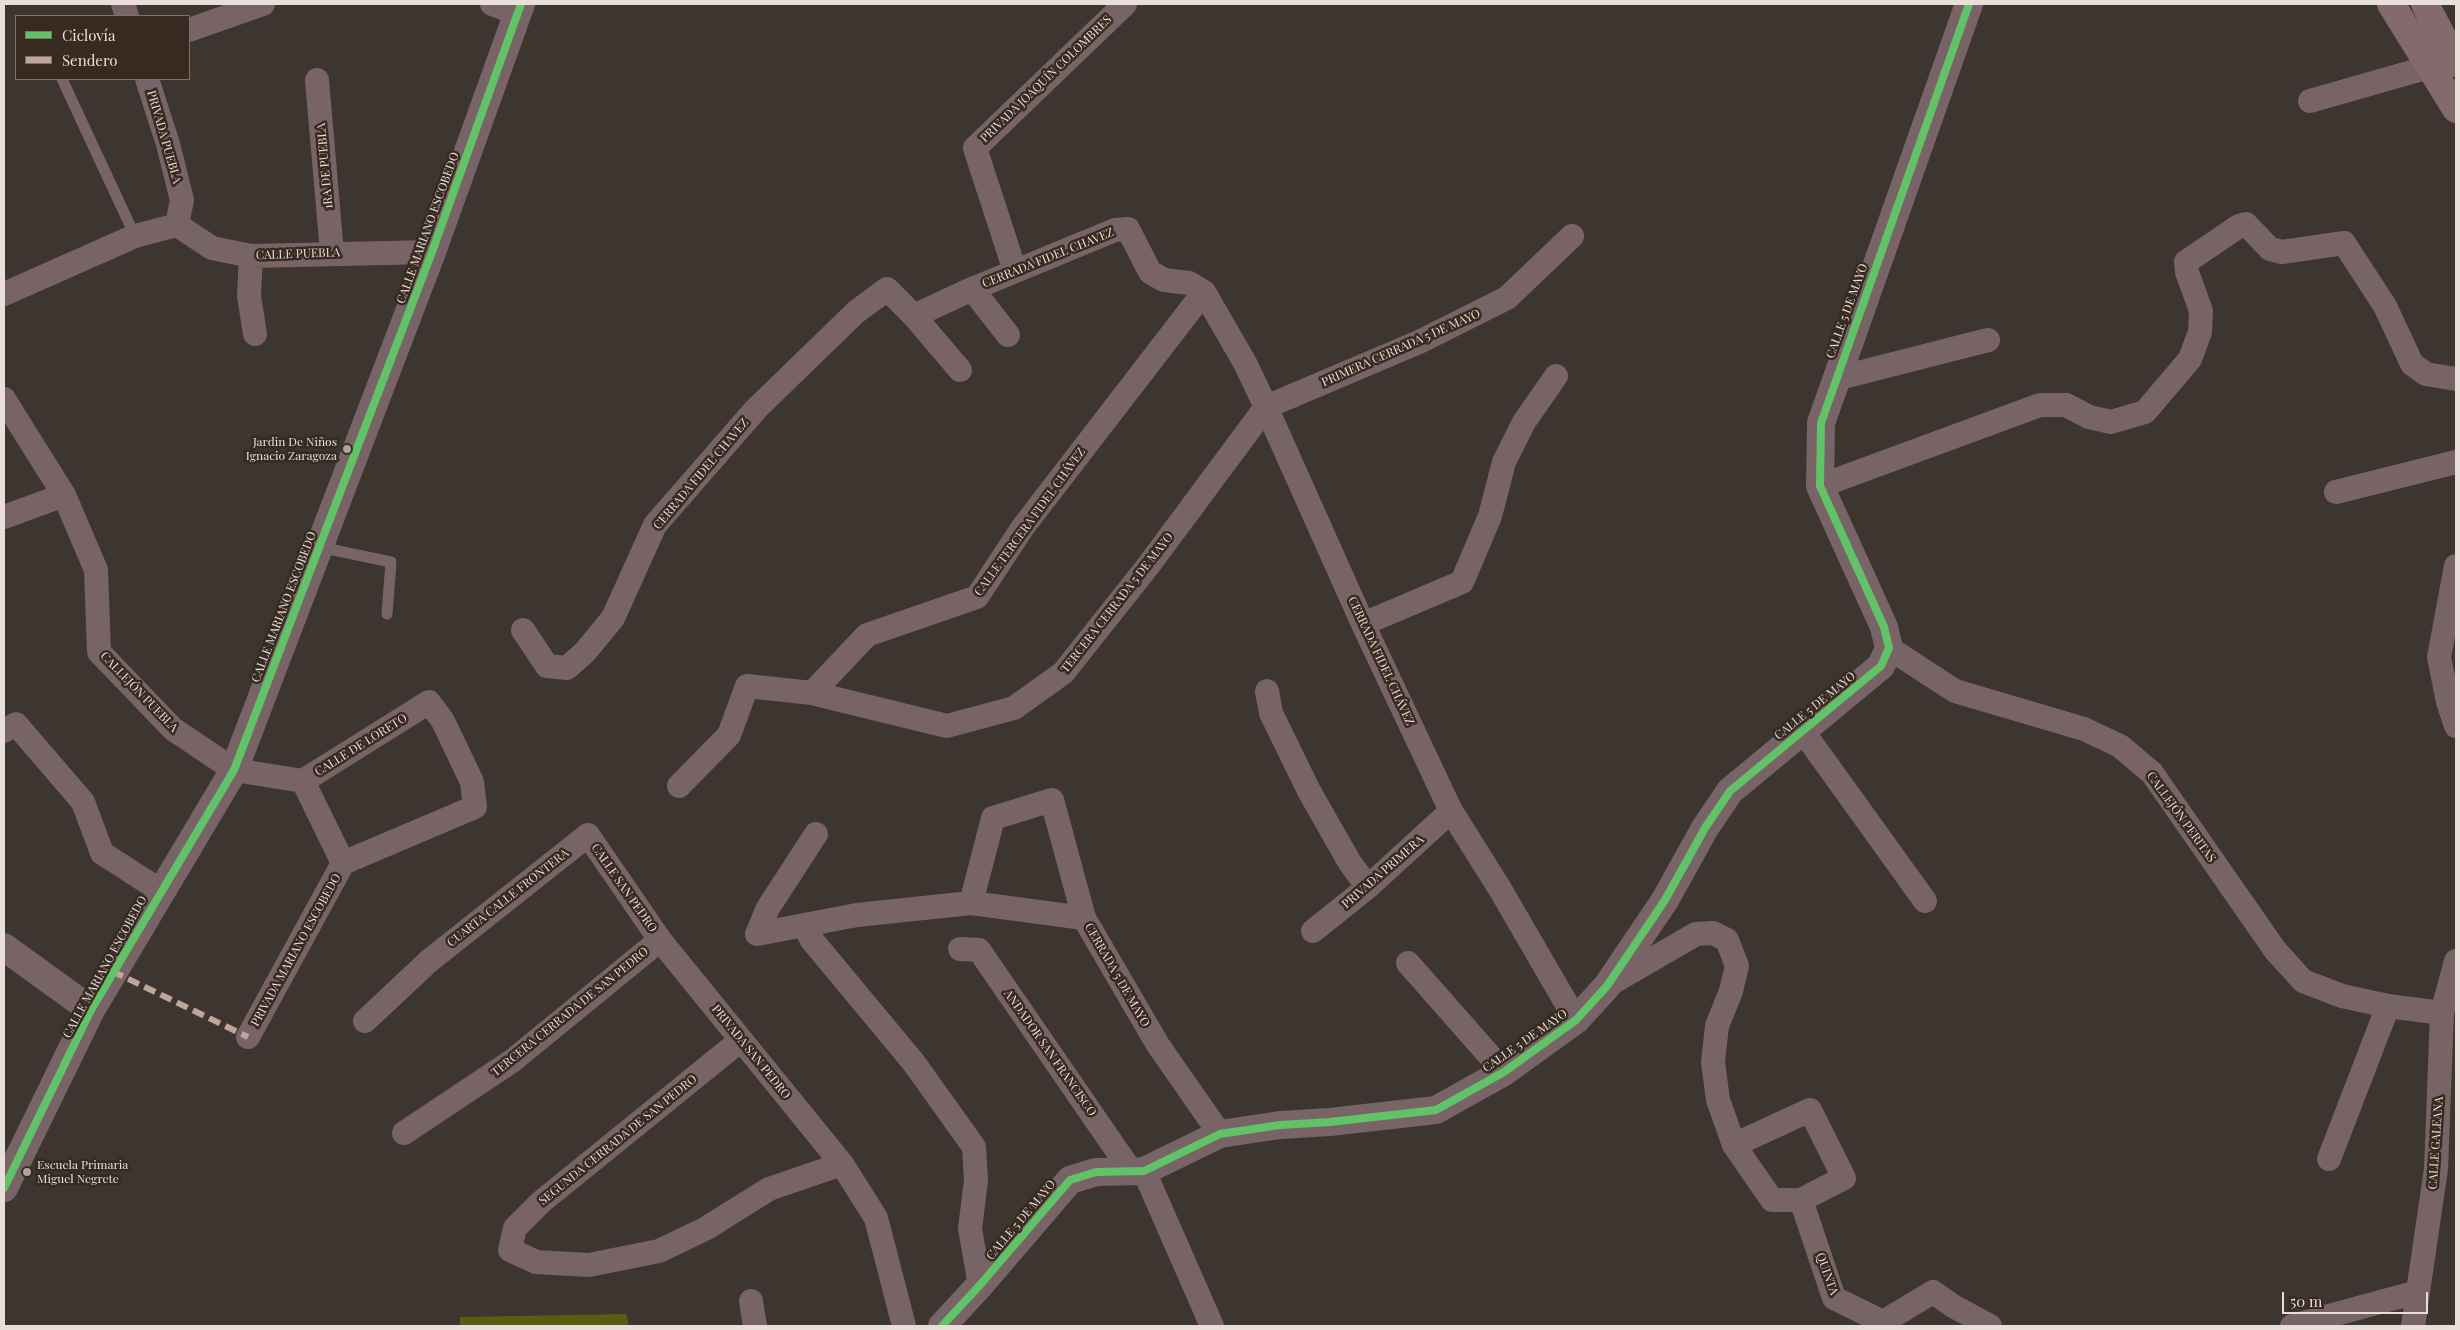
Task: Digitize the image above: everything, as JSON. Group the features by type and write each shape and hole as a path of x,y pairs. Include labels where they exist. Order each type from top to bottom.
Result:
{"main road":[{"path":"2391,4 2456,109"},
{"path":"2425,4 2456,63"}],"street":[{"path":"190,30 263,4"},
{"path":"492,4 519,8"},
{"name":"PRIVADA JOAQUÍN COLOMBRES","path":"1015,271 975,148 1125,4"},
{"name":"CALLE 5 DE MAYO","path":"942,1326 980,1285 1070,1180 1096,1172 1138,1171 1220,1134 1280,1125 1330,1122 1436,1110 1504,1072 1576,1020 1607,986 1666,900 1705,828 1730,791 1881,666 1889,648 1884,627 1820,486 1821,423 1969,4"},
{"name":"CALLE MARIANO ESCOBEDO","path":"4,1188 91,1010 234,770 432,252 519,8"},
{"path":"2310,101 2429,67"},
{"name":"PRIVADA PUEBLA","path":"146,80 168,144 182,200 177,226"},
{"name":"1RA DE PUEBLA","path":"317,80 332,253"},
{"path":"1820,486 2040,405 2066,405 2089,417 2111,422 2145,412 2190,359 2200,332 2201,311 2187,272 2186,262 2239,226 2246,224 2270,249 2282,252 2344,243 2385,306 2412,364 2426,374 2456,379"},
{"path":"4,294 135,236 177,226"},
{"name":"CALLE PUEBLA","path":"177,226 212,248 251,256 432,252"},
{"name":"CERRADA FIDEL CHAVEZ","path":"914,316 972,289 1115,230 1128,229 1150,272 1164,280 1189,283 1204,292"},
{"name":"PRIMERA CERRADA 5 DE MAYO","path":"1266,407 1419,342 1507,298 1572,236"},
{"path":"251,256 249,296 255,334"},
{"name":"CERRADA FIDEL CHAVEZ","path":"523,630 547,666 566,668 585,652 613,618 655,525 756,409 856,312 887,289 914,316 960,370"},
{"path":"972,289 1008,335"},
{"name":"CERRADA FIDEL CHÁVEZ","path":"1204,292 1245,363 1266,407 1363,624 1451,811 1500,888 1576,1020"},
{"name":"CALLE TERCERA FIDEL CHÁVEZ","path":"812,693 867,635 977,597 1023,527 1204,292"},
{"path":"1835,380 1988,340"},
{"path":"1363,624 1462,582 1490,516 1504,462 1524,422 1556,376"},
{"name":"CALLEJÓN PUEBLA","path":"4,399 64,495 96,570 99,652 173,729 234,770"},
{"name":"TERCERA CERRADA 5 DE MAYO","path":"679,786 729,735 747,686 812,693 947,726 1014,708 1063,673 1148,566 1266,407"},
{"path":"2336,492 2456,462"},
{"path":"4,517 64,495"},
{"path":"2456,566 2439,657 2448,702 2456,726"},
{"name":"CALLEJÓN PERITAS","path":"1889,648 1955,691 2084,728 2120,746 2152,773 2275,950 2303,981 2342,996 2388,1006 2442,1013"},
{"path":"1267,691 1271,713 1309,791 1350,863 1368,887"},
{"name":"CALLE DE LORETO","path":"234,770 303,782 429,702 443,721 472,782 475,807 343,863"},
{"path":"4,731 16,724 83,802 102,853 161,891"},
{"path":"1802,730 1925,901"},
{"path":"303,782 343,863"},
{"name":"CERRADA 5 DE MAYO","path":"971,903 993,818 1052,800 1084,918 1158,1045 1220,1134"},
{"name":"PRIVADA PRIMERA","path":"1313,931 1368,887 1451,811"},
{"path":"816,834 768,908 758,934 856,915 971,903 1084,918"},
{"name":"CALLE SAN PEDRO","path":"588,835 660,940"},
{"name":"CUARTA CALLE FRONTERA","path":"365,1021 429,961 588,835"},
{"name":"PRIVADA MARIANO ESCOBEDO","path":"248,1037 343,863"},
{"name":"CALLE 5 DE MAYO","path":"804,926 811,939 914,1063 974,1147 976,1180 970,1229 980,1285"},
{"path":"1607,986 1696,934 1713,933 1727,940 1737,966 1731,991 1717,1026 1713,1062 1718,1100 1734,1145 1772,1200 1802,1200 1844,1178 1810,1110 1734,1145"},
{"name":"PRIVADA SAN PEDRO","path":"660,940 842,1164 876,1218 904,1326"},
{"name":"TERCERA CERRADA DE SAN PEDRO","path":"404,1133 512,1061 660,940"},
{"path":"4,947 91,1010"},
{"name":"ANDADOR SAN FRANCISCO","path":"960,949 979,950 1138,1171"},
{"name":"CALLE GALEANA","path":"2413,1326 2436,1169 2442,1013 2456,961"},
{"path":"1408,962 1504,1072"},
{"path":"2329,1159 2388,1006"},
{"name":"SEGUNDA CERRADA DE SAN PEDRO","path":"741,1040 541,1202 515,1228 510,1250 536,1262 589,1265 659,1251 705,1229 769,1189 842,1164"},
{"path":"1138,1171 1212,1326"},
{"name":"QUINTA","path":"1802,1200 1834,1298 1883,1322 1933,1292 1953,1306 1990,1326"},
{"path":"2292,1326 2417,1292"},
{"path":"751,1301 755,1326"}],"lane":[{"path":"62,80 135,236"},
{"path":"319,547 391,562 387,614"}],"shaded area":[{"path":"626,1314 629,1326 460,1326 460,1317"}],"marked path":[{"path":"112,971 248,1037"}],"cycle path":[{"path":"4,1188 91,1010 234,770 432,252 521,4"},
{"path":"942,1326 980,1285 1070,1180 1096,1172 1144,1171 1220,1134 1280,1125 1330,1122 1436,1110 1504,1072 1576,1020 1607,986 1665,900 1705,828 1730,791 1881,666 1889,648 1884,627 1820,486 1821,423 1969,4"}],"place":[{"name":"Jardin De Niños Ignacio Zaragoza","path":"347,449"},
{"name":"Escuela Primaria Miguel Negrete","path":"27,1172"}]}
